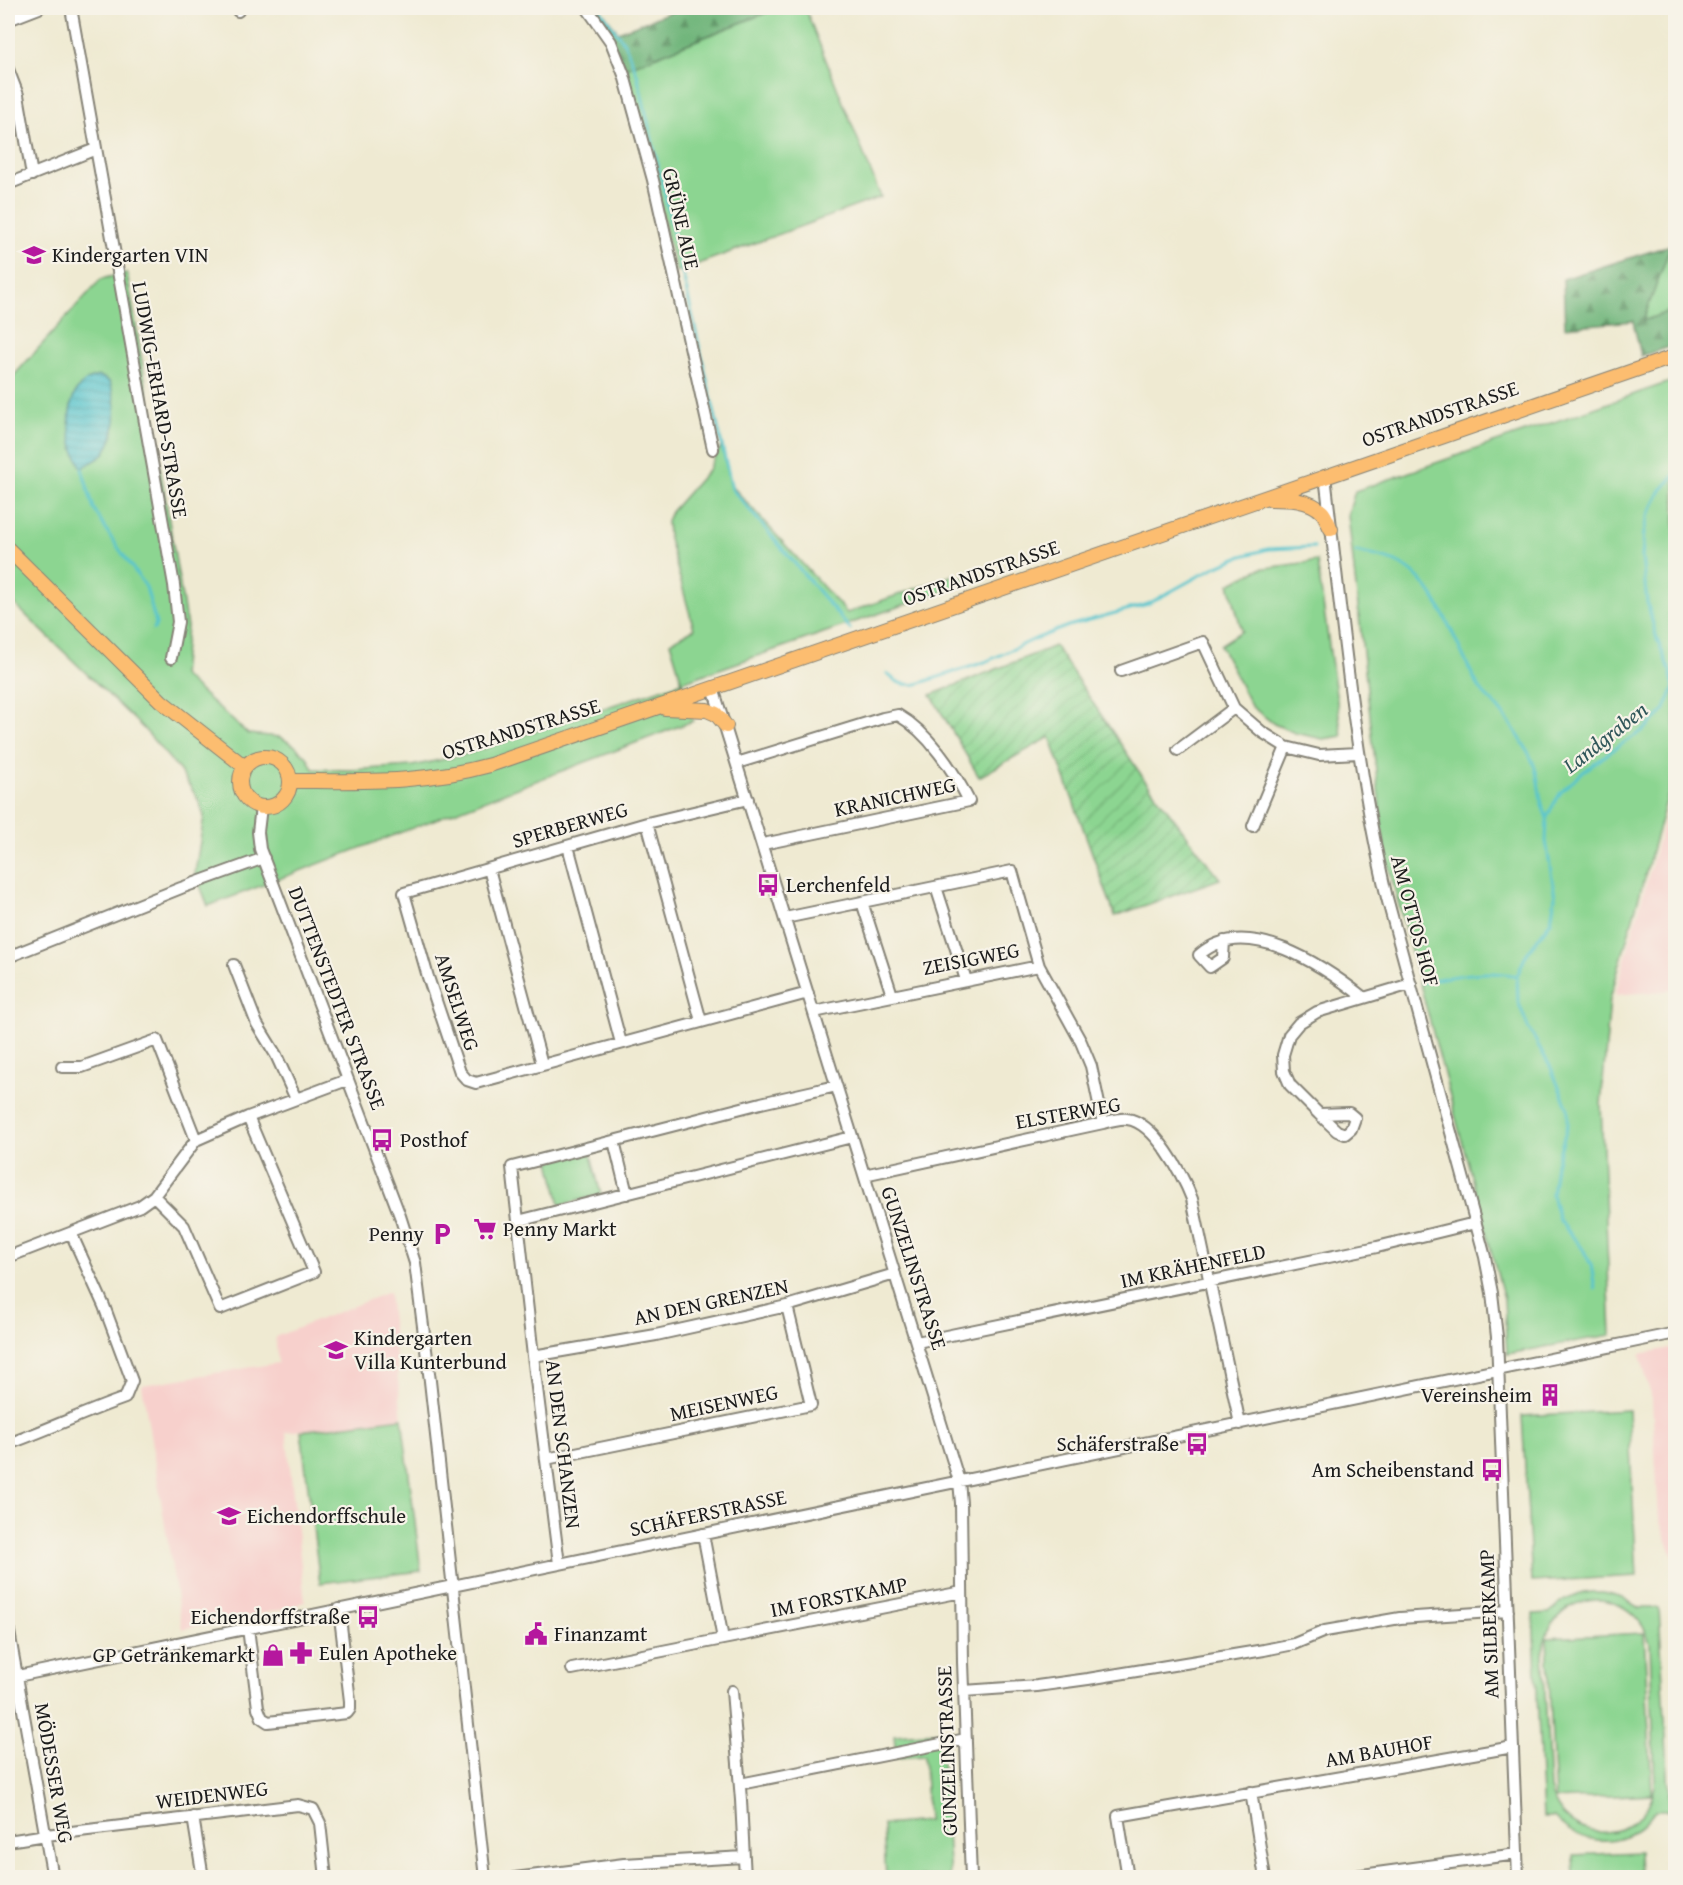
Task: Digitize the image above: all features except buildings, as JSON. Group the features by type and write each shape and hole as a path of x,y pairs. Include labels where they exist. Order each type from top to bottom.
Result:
{"main road":[{"name":"OSTRANDSTRASSE","path":"290,781 392,781 447,775 490,765 1676,356"},
{"path":"1260,499 1289,499 1306,503 1322,511 1331,529"},
{"path":"8,549 161,701 245,767"},
{"path":"657,708 707,711 716,714 726,726"},
{"path":"257,758 273,758 285,767 290,781 288,792 282,801 272,806 261,807 250,802 243,794 240,777 245,767 257,758"}],"street":[{"path":"8,20 39,8"},
{"name":"LUDWIG-ERHARD-STRASSE","path":"70,8 174,585 178,622 171,658"},
{"name":"GRÜNE AUE","path":"587,8 611,42 624,75 653,180 713,448"},
{"path":"8,69 18,95 32,174"},
{"path":"8,184 96,148"},
{"name":"AM OTTOS HOF","path":"1324,476 1358,753 1375,846 1485,1257 1492,1293 1498,1369"},
{"path":"1121,671 1203,642 1234,708 1262,732 1286,747 1319,755 1358,753"},
{"name":"GUNZELINSTRASSE","path":"713,688 959,1481 971,1878"},
{"path":"1178,750 1234,708"},
{"name":"KRANICHWEG","path":"737,763 898,715 913,723 938,752 969,801 763,844"},
{"path":"1253,826 1286,747"},
{"name":"SPERBERWEG","path":"404,893 647,823 748,799"},
{"name":"DUTTENSTEDTER STRASSE","path":"261,807 258,832 264,858 400,1216 415,1263 486,1878"},
{"path":"647,823 701,1021"},
{"path":"568,846 621,1043"},
{"path":"8,957 181,888 264,858"},
{"path":"489,868 542,1064"},
{"path":"785,918 1012,871 1039,966"},
{"path":"936,887 966,980"},
{"name":"AMSELWEG","path":"404,893 428,977 460,1072 467,1080 476,1083 808,993"},
{"path":"862,902 892,995"},
{"path":"1224,941 1253,940 1275,946 1311,961 1364,998"},
{"path":"234,965 257,1024 276,1054 296,1099"},
{"name":"ZEISIGWEG","path":"814,1012 1039,966 1081,1042 1091,1066 1103,1123"},
{"path":"1319,1114 1290,1085 1284,1071 1283,1055 1289,1035 1308,1016 1411,984"},
{"path":"62,1067 82,1067 157,1040 196,1140"},
{"path":"8,1257 140,1206 154,1196 196,1140 248,1117 347,1080"},
{"name":"AN DEN SCHANZEN","path":"558,1564 512,1167 836,1086"},
{"path":"154,1196 184,1226 220,1309 314,1272 248,1117"},
{"name":"ELSTERWEG","path":"864,1175 1103,1123 1127,1119 1140,1124 1158,1140 1174,1162 1192,1199 1240,1424"},
{"path":"518,1221 852,1137"},
{"path":"614,1141 627,1194"},
{"name":"IM KRÄHENFELD","path":"917,1342 1377,1247 1475,1223"},
{"path":"8,1444 125,1398 132,1381 104,1306 71,1233"},
{"name":"AN DEN GRENZEN","path":"533,1356 656,1335 787,1306 895,1274"},
{"name":"MEISENWEG","path":"546,1459 811,1404 787,1306"},
{"name":"SCHÄFERSTRASSE","path":"453,1586 1676,1332"},
{"name":"AM SILBERKAMP","path":"1498,1369 1518,1878"},
{"path":"703,1534 723,1639"},
{"path":"12,1677 453,1586"},
{"name":"IM FORSTKAMP","path":"572,1669 962,1592"},
{"path":"248,1628 258,1708 262,1718 268,1722 347,1713 350,1709 350,1701 339,1609"},
{"path":"964,1691 1037,1686 1264,1650 1294,1644 1325,1631 1400,1618 1508,1611"},
{"name":"MÖDESSER WEG","path":"8,1626 12,1677 53,1878"},
{"path":"732,1691 745,1878"},
{"path":"740,1784 966,1739"},
{"name":"AM BAUHOF","path":"1128,1878 1118,1816 1514,1747"},
{"path":"1251,1792 1265,1878"},
{"name":"WEIDENWEG","path":"8,1842 46,1835 298,1804 313,1809 320,1823 326,1878"},
{"path":"193,1817 203,1878"},
{"path":"1341,1878 1517,1854"},
{"path":"515,1878 624,1864 744,1857"},
{"path":"624,1864 626,1878"}],"shaded area":[{"path":"1675,781 1675,990 1615,995"},
{"name":"Eichendorffschule","path":"389,1292 402,1418 286,1432 305,1601 290,1608 182,1629 142,1385 278,1363 275,1337"},
{"path":"1676,1347 1675,1584 1674,1559 1659,1520 1652,1400 1640,1354"}],"green space":[{"path":"591,8 600,8 618,32 681,8 778,8 626,68"},
{"path":"778,8 805,8 881,197 676,272 626,68"},
{"path":"1675,233 1675,309 1642,322 1671,245"},
{"path":"1671,245 1643,321 1675,309 1675,345 1641,356 1633,321 1565,327 1563,279"},
{"path":"127,273 187,627 182,675 248,734 280,737 294,745 307,757 313,769 351,770 412,766 464,755 682,682 693,721 208,906 195,873 204,816 198,799 180,771 144,729 8,598 8,382 101,279"},
{"path":"1675,380 1675,770 1610,999 1601,1105 1611,1335 1507,1354 1504,1299 1385,853 1348,515 1355,491"},
{"path":"722,446 731,485 847,613 954,575 973,581 682,682 670,642 694,629 668,535 667,521 671,512 708,470"},
{"path":"1317,561 1342,736 1323,739 1295,733 1274,724 1251,706 1220,645 1242,631 1229,584 1259,569"},
{"path":"1055,646 1144,779 1220,879 1115,916 1050,737 979,777 931,695"},
{"path":"590,1151 601,1195 560,1205 550,1161"},
{"path":"1628,1410 1637,1576 1532,1582 1522,1416"},
{"path":"402,1418 421,1571 320,1583 301,1431"},
{"path":"1603,1592 1622,1597 1639,1608 1659,1608 1670,1811 1655,1811 1632,1832 1620,1838 1606,1840 1579,1835 1566,1828 1554,1817 1543,1817 1533,1614 1549,1613 1565,1600 1583,1593","holes":["1590,1601 1611,1602 1627,1609 1639,1621 1650,1644 1655,1786 1648,1806 1636,1820 1620,1829 1604,1832 1587,1830 1571,1822 1558,1808 1550,1789 1543,1651 1549,1629 1570,1607"]},
{"path":"1644,1633 1652,1794 1555,1799 1547,1638"},
{"path":"940,1732 950,1877 886,1877 883,1825 928,1821 924,1756 896,1758 894,1735"},
{"path":"1639,1852 1640,1877 1574,1877 1573,1855"}],"water":[{"path":"100,376 110,382 114,399 115,427 105,452 82,469 71,436 72,403 81,385 89,379"}],"waterway":[{"path":"599,8 625,44 637,74 732,489 850,629"},
{"path":"82,469 94,509 146,587 156,624 154,629"},
{"name":"Landgraben","path":"1595,1289 1591,1265 1583,1249 1559,1220 1552,1195 1556,1164 1568,1124 1568,1109 1551,1068 1528,1027 1518,1001 1517,976 1526,955 1551,921 1555,897 1546,841 1547,818 1551,809 1561,792 1583,772 1644,730 1664,711 1674,687 1647,602 1642,557 1648,516 1661,490 1676,474"},
{"path":"887,673 900,683 917,684 985,662 1068,626 1148,604 1215,567 1239,557 1268,549 1314,547"},
{"path":"1356,552 1400,564 1414,573 1426,587 1447,621 1481,690 1508,720 1527,749 1534,765 1547,818"},
{"path":"1422,982 1481,973 1517,976"}],"place":[{"name":"Kindergarten VIN","path":"34,255"},
{"name":"Lerchenfeld","path":"768,885"},
{"name":"Posthof","path":"382,1140"},
{"name":"Penny Markt","path":"485,1229"},
{"name":"Penny","path":"442,1234"},
{"name":"Kindergarten Villa Kunterbund","path":"336,1350"},
{"name":"Vereinsheim","path":"1550,1395"},
{"name":"Schäferstraße","path":"1197,1444"},
{"name":"Am Scheibenstand","path":"1492,1470"},
{"name":"Eichendorffschule","path":"229,1516"},
{"name":"Eichendorffstraße","path":"368,1617"},
{"name":"Finanzamt","path":"536,1634"},
{"name":"Eulen Apotheke","path":"301,1653"},
{"name":"GP Getränkemarkt","path":"273,1655"}]}
